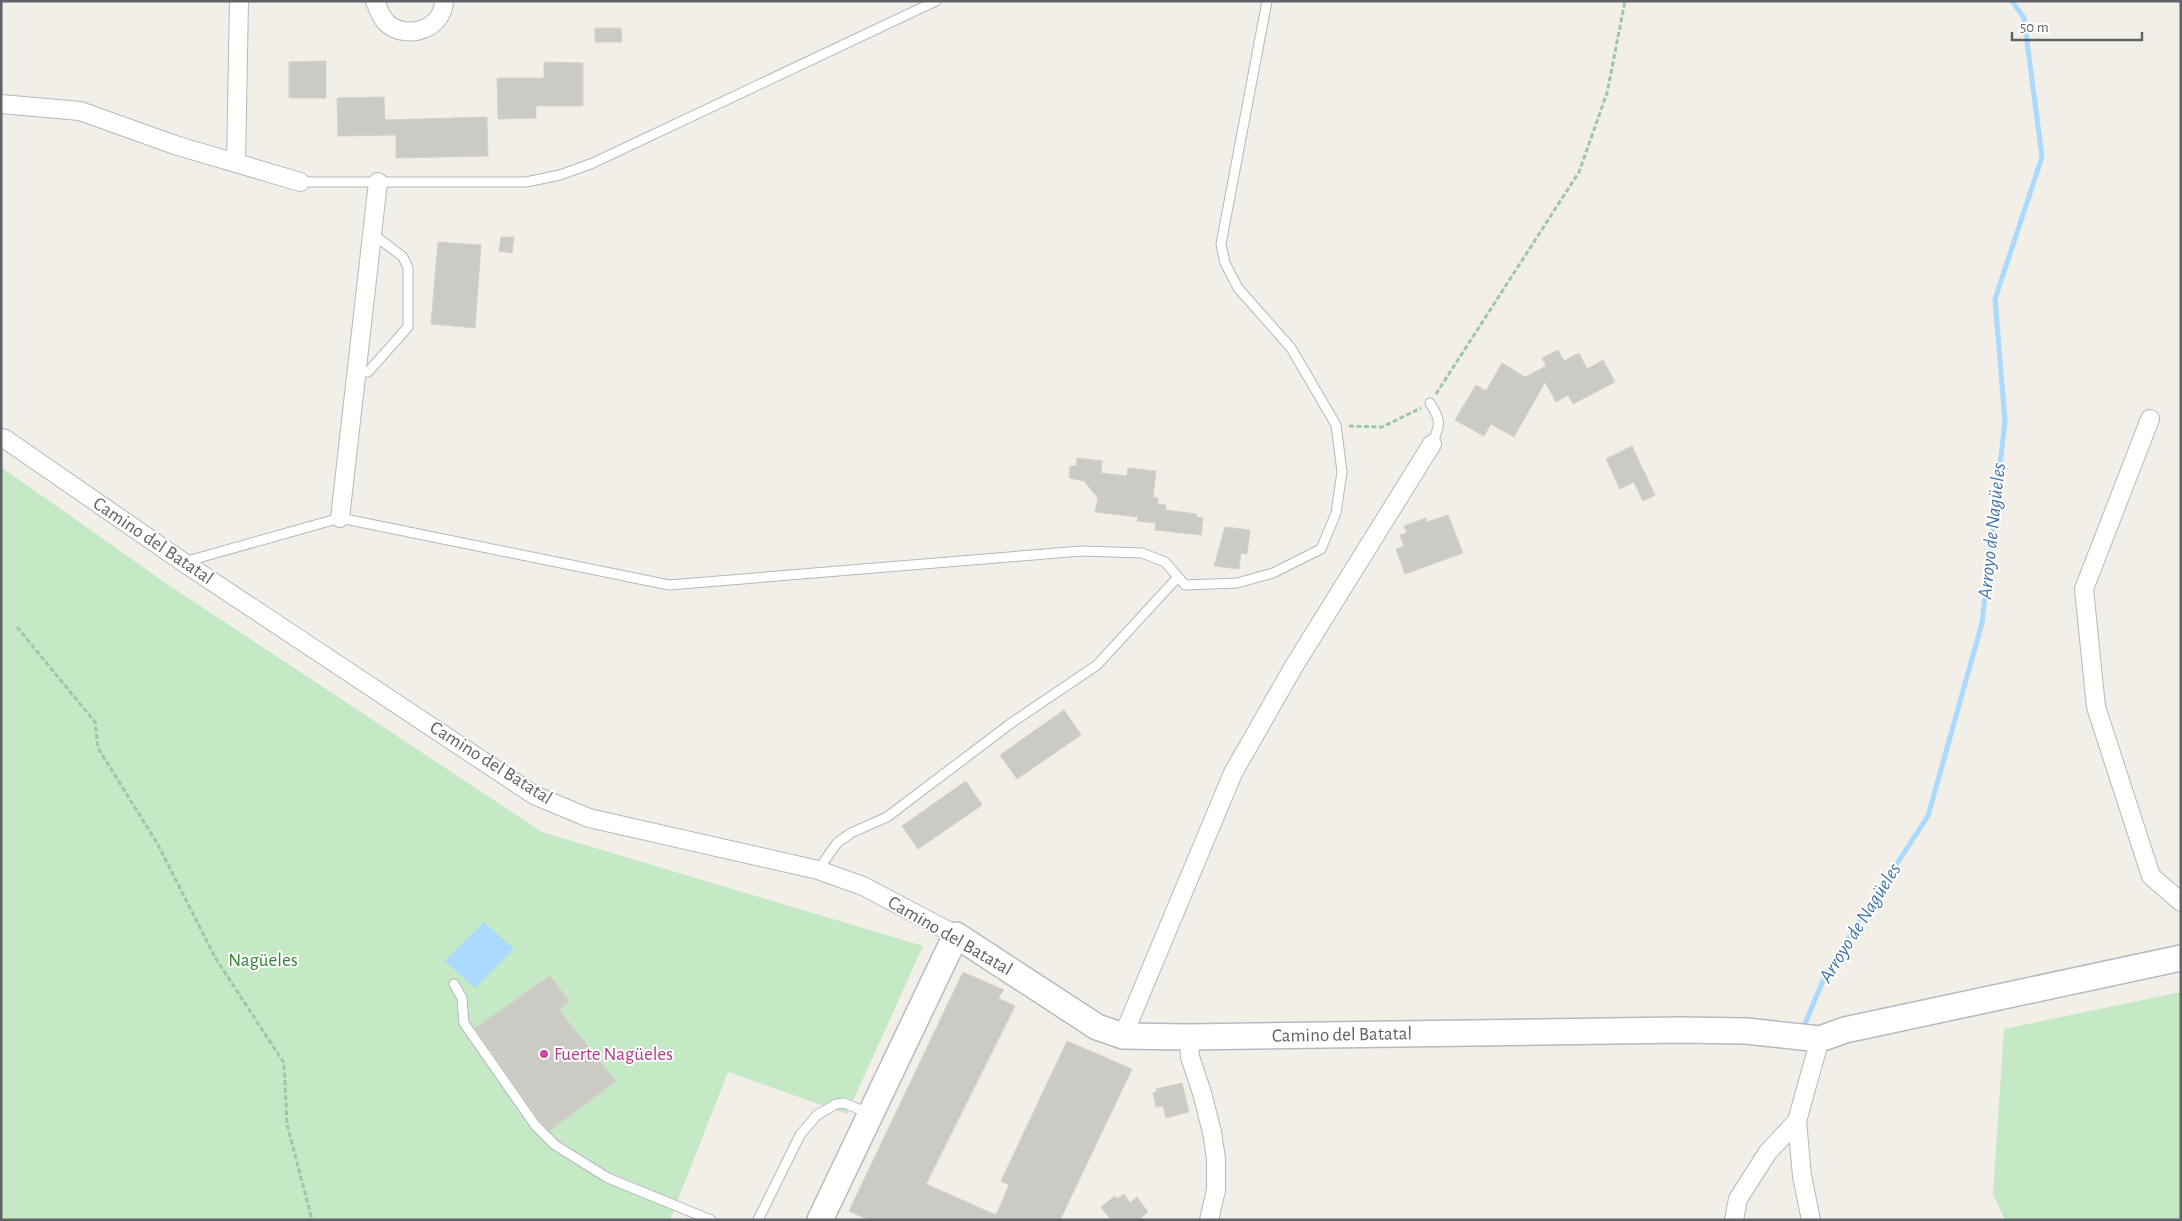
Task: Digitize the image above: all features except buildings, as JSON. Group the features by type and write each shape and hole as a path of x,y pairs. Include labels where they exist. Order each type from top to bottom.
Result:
{"street":[{"path":"236,163 238,1"},
{"path":"375,1 381,16 389,25 400,30 413,32 431,26 439,17 444,1"},
{"path":"1,104 80,111 175,145 300,182"},
{"path":"340,518 378,182"},
{"path":"2150,418 2084,589 2096,707 2151,876 2181,902"},
{"name":"Camino del Batatal","path":"1,438 6,439 183,562 534,795 589,818 818,870 863,886 956,935 1097,1027 1123,1036 1189,1037 1680,1030 1746,1031 1820,1039"},
{"path":"1123,1036 1233,773 1294,666 1432,444"},
{"path":"820,1220 956,935"},
{"path":"1811,1220 1802,1176 1797,1121 1820,1039 1845,1030 2181,958"},
{"path":"1189,1037 1190,1057 1210,1122 1216,1159 1216,1190 1209,1220"},
{"path":"1734,1220 1738,1199 1768,1152 1797,1121"}],"lane":[{"path":"300,182 526,182 560,175 593,164 936,1"},
{"path":"183,562 340,518 669,585 1081,551 1142,553 1165,562 1185,586 1237,583 1273,573 1321,549 1336,513 1342,472 1336,426 1291,348 1238,288 1225,263 1221,244 1267,1"},
{"path":"356,373 368,372 408,327 408,268 404,258 372,234"},
{"path":"1430,404 1437,414 1440,425 1432,444"},
{"path":"818,870 837,843 851,833 887,817 1010,724 1097,665 1178,577"},
{"path":"454,984 462,998 464,1023 535,1125 555,1145 608,1178 711,1220"},
{"path":"758,1220 800,1135 817,1115 836,1104 844,1102 870,1114"}],"path":[{"path":"1336,426 1382,427 1430,404 1579,172 1607,93 1625,1"},
{"path":"17,627 94,722 98,748 157,843 216,959 284,1062 287,1124 312,1220"}],"green space":[{"name":"Nagüeles","path":"1,467 167,584 542,832 923,946 847,1114 728,1072 670,1220 1,1220"},
{"path":"2181,992 2181,1220 2005,1220 1993,1194 2004,1029"}],"water":[{"path":"484,922 514,949 475,988 445,961"}],"waterway":[{"name":"Arroyo de Nagüeles","path":"1802,1031 1827,971 1928,816 1982,623 2005,421 1995,299 2042,157 2024,18 2012,1"}],"place":[{"name":"Fuerte Nagüeles","path":"544,1054"}]}
